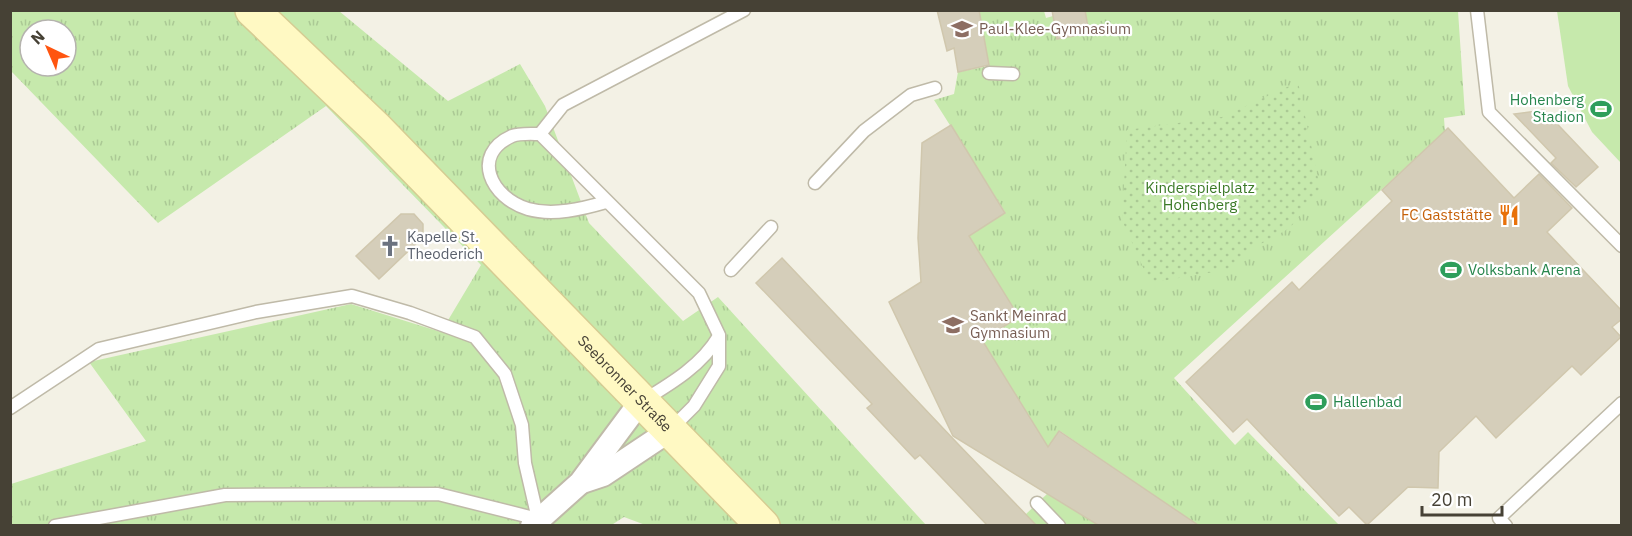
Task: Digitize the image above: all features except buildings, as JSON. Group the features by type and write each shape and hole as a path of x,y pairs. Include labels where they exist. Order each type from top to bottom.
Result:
{"street":[{"name":"Seebronner Straße","path":"252,10 376,128 763,525"},
{"path":"535,522 580,483 641,401"},
{"path":"580,483 603,476 669,431"}],"lane":[{"path":"540,134 563,105 744,10"},
{"path":"1477,10 1489,112 1622,246"},
{"path":"989,74 1013,74"},
{"path":"815,183 864,131 911,95 936,88"},
{"path":"606,202 579,210 530,210 500,196 490,180 489,163 495,148 513,135 540,134 699,292 719,335 719,366 694,406 669,431"},
{"path":"731,270 771,227"},
{"path":"10,408 99,349 256,312 352,296 410,313 476,337 505,374 522,424 525,463 535,522 438,494 225,495 55,525"},
{"path":"641,401 672,384 698,362 711,350 719,335"},
{"path":"1506,525 1499,518 1622,404"},
{"path":"1037,503 1059,525"}],"green space":[{"path":"11,10 339,11 448,101 520,64 545,106 589,223 683,321 718,297 926,525 648,526 624,517 610,526 11,525 11,484 146,441 89,362 351,304 441,332 481,265 326,106 158,223 11,71"},
{"path":"979,11 1044,11 1046,18 1053,16 1058,39 1089,33 1085,11 1458,11 1465,115 1444,118 1445,132 1174,378 1235,445 1248,432 1339,525 1186,525 1190,520 1060,431 1046,451 1032,421 979,335 966,232 974,232 1005,212 934,100 954,94 958,72 989,66"},
{"name":"Hohenberg Stadion","path":"1557,11 1621,11 1621,163 1592,132 1568,86"},
{"name":"Kinderspielplatz Hohenberg","path":"1298,82 1320,188 1290,228 1257,246 1231,269 1150,283 1122,220 1127,130 1222,117"},
{"path":"1048,493 1098,525 1024,526 1025,515"}],"place":[{"name":"Paul-Klee-Gymnasium","path":"962,29"},
{"name":"Hohenberg Stadion","path":"1601,109"},
{"name":"FC Gaststätte","path":"1509,215"},
{"name":"Kapelle St. Theoderich","path":"390,246"},
{"name":"Volksbank Arena","path":"1451,270"},
{"name":"Sankt Meinrad Gymnasium","path":"953,325"},
{"name":"Hallenbad","path":"1316,402"}]}
